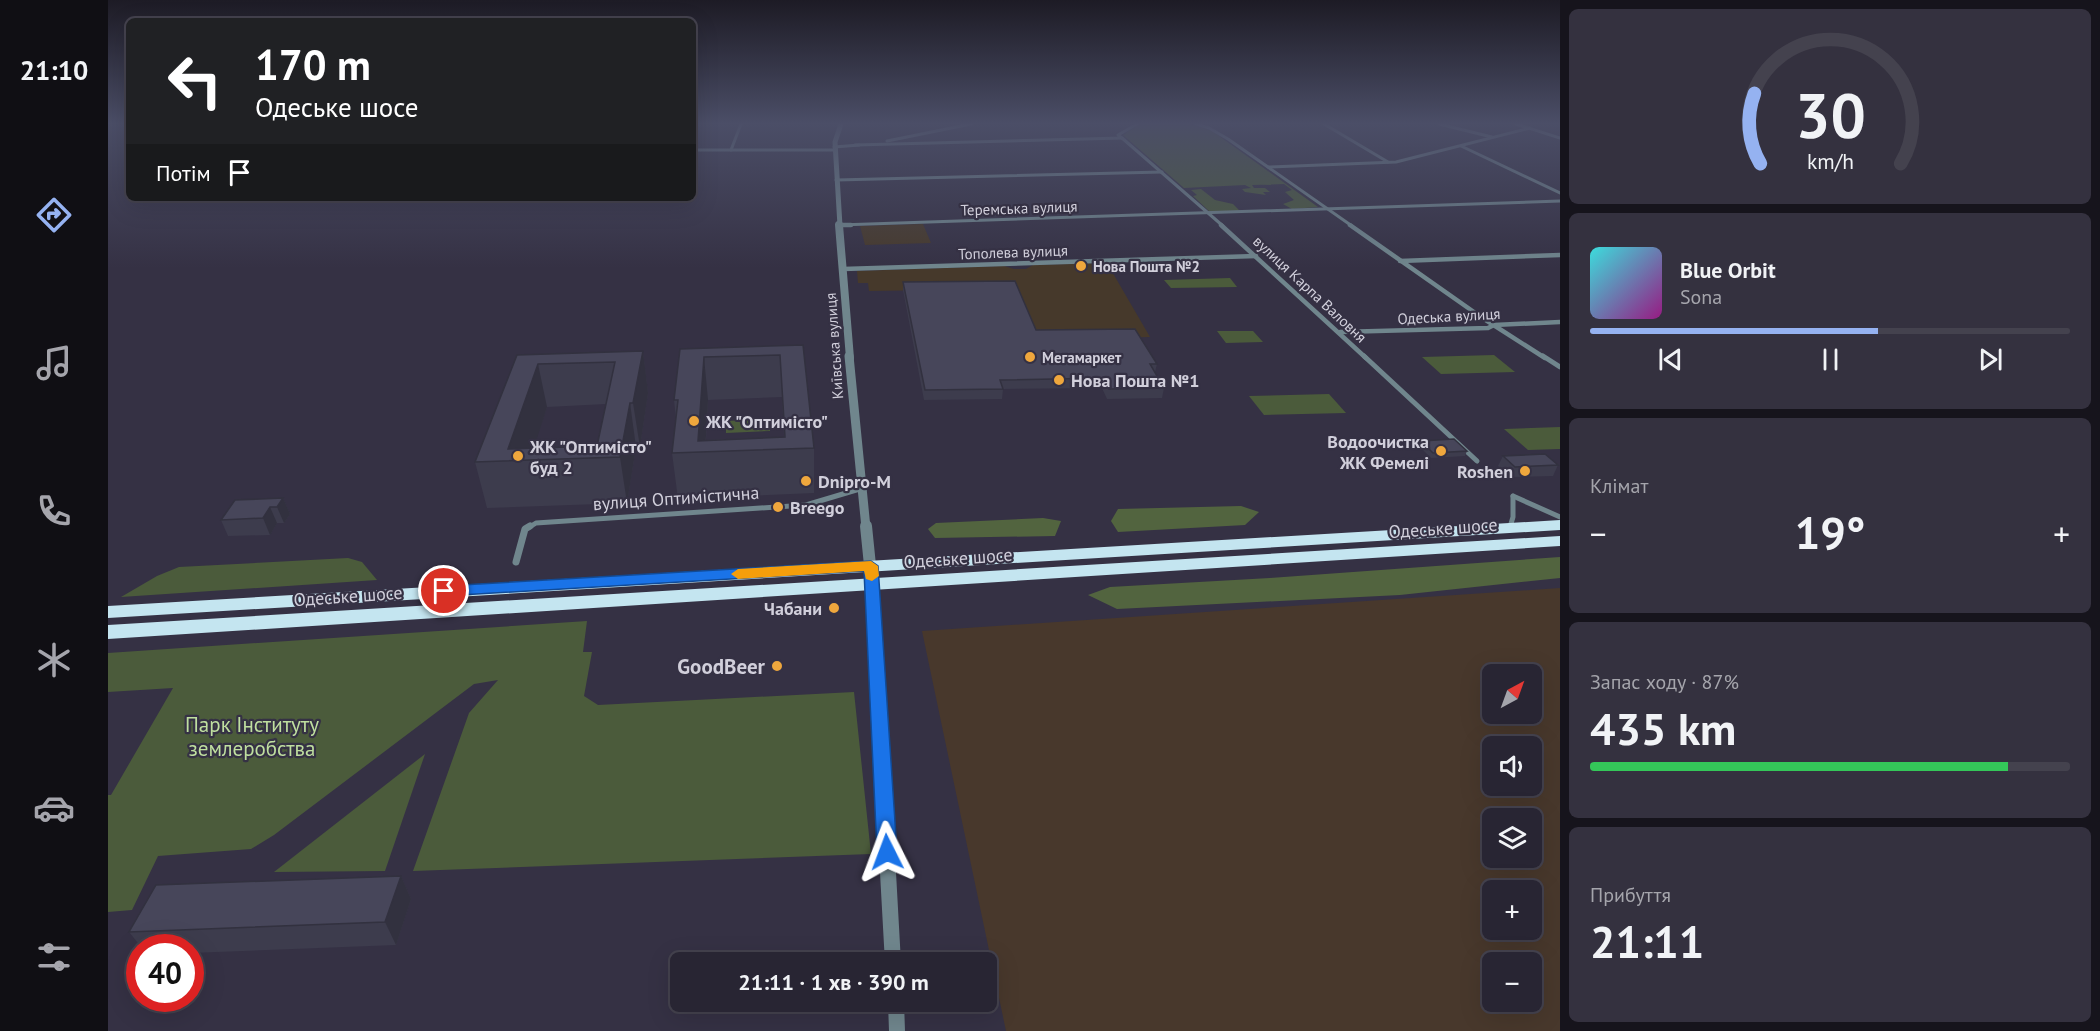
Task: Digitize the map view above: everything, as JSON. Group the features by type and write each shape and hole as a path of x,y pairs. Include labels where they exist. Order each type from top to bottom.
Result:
{"highway":[{"name":"Одеське шосе","path":"108,612 1560,525"},
{"name":"Одеське шосе","path":"108,632 1560,541"}],"street":[{"name":"Київська вулиця","path":"836,172 850,377 871,566 892,952"},
{"path":"836,180 1158,172"},
{"name":"вулиця Карпа Валовня","path":"1163,172 1256,255 1477,461"},
{"path":"1274,172 1400,261 1560,368"},
{"path":"1516,172 1560,193"},
{"name":"Теремська вулиця","path":"839,225 1560,201"},
{"name":"Тополева вулиця","path":"843,269 1256,255"},
{"path":"1400,261 1560,255"},
{"name":"Одеська вулиця","path":"1340,333 1488,328 1494,325 1560,322"},
{"name":"вулиця Оптимістична","path":"516,562 525,529 536,523 806,505 863,488"},
{"path":"1510,527 1514,507 1513,496 1560,517"},
{"path":"896,1012 897,1031"}],"shaded area":[{"path":"923,224 931,243 865,245 860,226"},
{"path":"1107,263 1150,337 1035,340 1014,289 869,291 868,283 858,283 857,271 1004,266 1026,269 1033,265"},
{"path":"1560,588 1560,1031 1006,1031 997,988 997,952 989,952 922,631"}],"green space":[{"path":"1166,172 1269,172 1318,207 1292,209 1283,204 1294,200 1285,192 1292,190 1284,184 1252,185 1254,188 1265,188 1270,192 1263,192 1266,195 1245,192 1242,189 1251,188 1245,185 1184,188"},
{"path":"1201,189 1215,200 1233,204 1240,211 1209,211 1193,196 1197,195 1191,190"},
{"path":"1230,278 1237,287 1171,288 1164,280"},
{"path":"1217,331 1253,331 1263,342 1226,343"},
{"path":"1494,355 1515,372 1441,374 1422,357"},
{"path":"1329,394 1346,413 1264,415 1249,396"},
{"path":"769,419 770,431 726,433 726,421"},
{"path":"1560,427 1560,449 1528,450 1504,429"},
{"path":"1241,506 1259,512 1245,525 1118,532 1111,521 1118,509"},
{"path":"1043,518 1061,521 1055,536 935,538 928,529 936,523"},
{"path":"1560,557 1560,578 1400,595 1117,609 1088,595 1110,587"},
{"path":"348,558 362,562 377,580 121,597 157,576 179,567"},
{"name":"Парк Інституту землеробства","path":"587,621 583,652 592,652 584,696 598,705 854,692 871,854 413,871 469,713 498,680 474,684 274,835 251,849 158,856 132,910 108,912 108,795 111,795 173,688 108,692 108,653"},
{"path":"425,754 385,871 274,872"}],"building":[{"name":"Мегамаркет","path":"1015,281 1036,330 1135,329 1157,364 1150,364 1164,388 1109,389 1104,378 1000,380 1003,389 925,390 903,282"},
{"path":"803,345 814,448 672,453 678,400 674,400 680,349","holes":["780,355 785,437 698,441 704,357"]},
{"path":"643,351 620,457 475,462 517,355","holes":["615,362 597,446 508,449 538,364"]},
{"path":"1454,439 1467,451 1433,453 1421,441"},
{"path":"1545,454 1558,465 1515,467 1503,456"},
{"path":"283,498 277,507 270,507 263,518 221,520 235,500"},
{"path":"401,876 385,922 129,932 156,885"}],"slow traffic":[{"path":"738,574 871,566 872,576"}],"place":[{"name":"Нова Пошта №2","path":"1081,266"},
{"name":"Мегамаркет","path":"1030,357"},
{"name":"Нова Пошта №1","path":"1059,380"},
{"name":"ЖК \"Оптимісто\"","path":"694,421"},
{"name":"Водоочистка ЖК Фемелі","path":"1441,451"},
{"name":"ЖК \"Оптимісто\" буд 2","path":"518,456"},
{"name":"Roshen","path":"1525,471"},
{"name":"Dnipro-M","path":"806,481"},
{"name":"Breego","path":"778,507"},
{"name":"Чабани","path":"834,608"},
{"name":"GoodBeer","path":"777,666"}],"route":[{"path":"444,591 871,566 887,852"}]}
